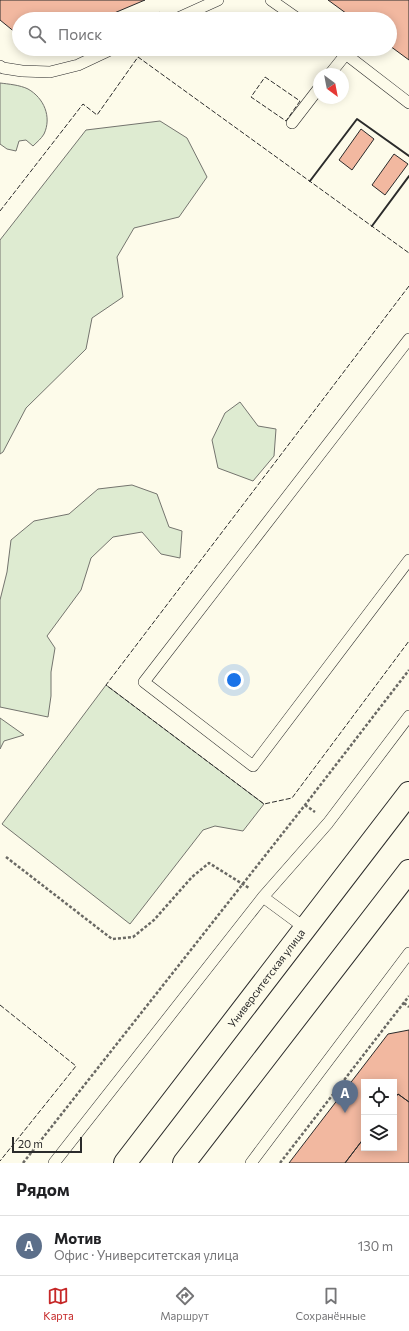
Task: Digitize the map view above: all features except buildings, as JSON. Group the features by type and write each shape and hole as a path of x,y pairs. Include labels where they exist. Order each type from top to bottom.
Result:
{"main road":[{"name":"Университетская улица","path":"125,1163 409,793"},
{"path":"184,1163 409,871"}],"lane":[{"path":"191,12 218,0"},
{"path":"271,0 288,12"},
{"path":"0,66 3,68 22,71 50,72 78,65 97,56"},
{"path":"333,68 340,56"},
{"path":"347,56 409,103"},
{"path":"292,123 313,96"},
{"path":"409,339 144,682 253,766 409,560"},
{"path":"54,1163 263,896 328,823 409,716"},
{"path":"263,896 305,928"},
{"path":"250,1163 409,953"}],"path":[{"path":"24,1163 409,670"},
{"path":"6,858 112,939 133,937 154,920 192,878 209,863 263,896"},
{"path":"280,1163 409,996"},
{"path":"404,1003 409,1007"}],"green space":[{"path":"0,83 28,89 38,97 45,108 47,115 46,128 43,136 33,146 26,140 19,141 16,151 7,149 0,144"},
{"path":"160,121 187,138 207,177 179,217 134,228 117,257 123,297 92,318 86,349 26,408 3,452 0,454 0,240 86,130"},
{"path":"240,402 258,426 276,429 274,456 253,481 218,468 212,440 225,413"},
{"path":"132,485 157,494 169,527 182,531 180,558 161,554 142,532 113,537 91,558 81,590 47,636 55,648 51,672 51,696 48,717 0,707 0,600 7,572 11,540 34,521 69,514 98,489"},
{"path":"106,685 264,804 243,831 215,826 203,830 130,924 2,824"},
{"path":"0,718 24,735 4,741 0,749"}],"fence":[{"path":"0,211 83,104 97,115 138,57 409,253"},
{"path":"265,77 300,101 286,121 251,97 265,77"},
{"path":"409,286 106,685 264,804 292,798 409,641"},
{"path":"0,1005 76,1066 0,1161"}],"wall":[{"path":"310,181 357,119 409,156"},
{"path":"372,226 409,176"}],"place":[{"name":"Мотив","path":"345,1113"}]}
